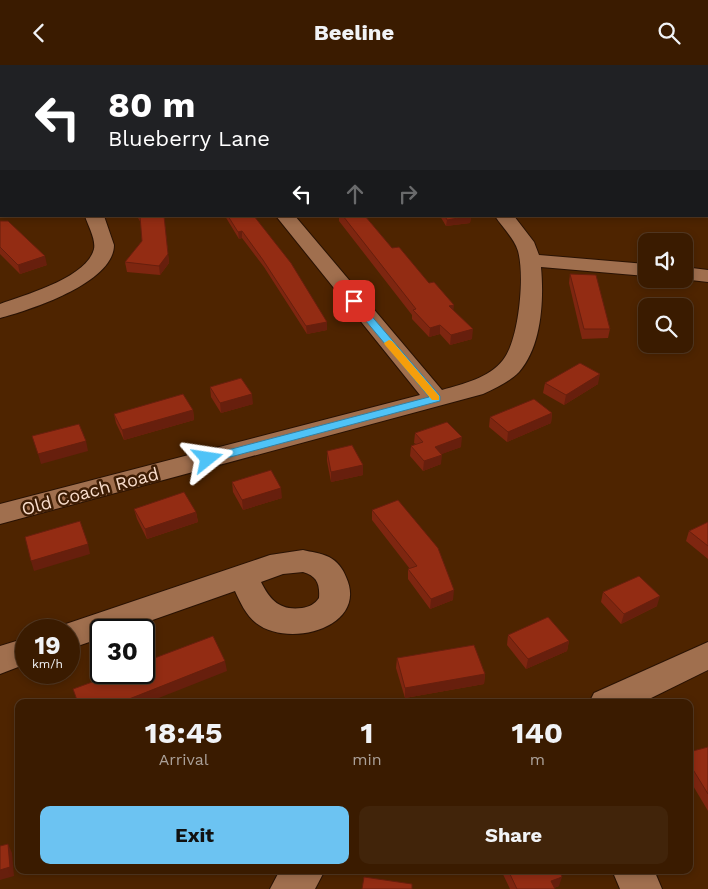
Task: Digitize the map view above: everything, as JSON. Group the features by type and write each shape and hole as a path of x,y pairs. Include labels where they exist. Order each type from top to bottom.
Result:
{"street":[{"path":"0,311 72,283 98,264 102,257 104,245 94,217"},
{"path":"286,217 436,399"},
{"name":"Old Coach Road","path":"0,515 474,389 492,381 507,370 516,360 523,343 526,327 531,260 528,248 505,217"},
{"path":"531,260 638,269"},
{"path":"693,274 708,275"},
{"path":"80,632 243,576"},
{"path":"0,660 15,655"},
{"path":"614,699 708,655"},
{"path":"290,889 302,874"},
{"path":"634,874 642,889"}],"building":[{"path":"140,217 164,217 168,254 159,266 125,262 142,241"},
{"path":"229,217 255,217 291,263 327,322 306,326 263,260 242,231 238,232"},
{"path":"344,217 366,217 392,248 399,247 429,283 434,282 454,305 449,306 473,329 451,335 440,325 430,328 413,310 416,309"},
{"path":"446,217 464,217 447,220"},
{"path":"0,221 8,221 45,256 18,265 0,247"},
{"path":"570,274 596,275 610,329 584,329"},
{"path":"580,363 600,374 566,395 545,383"},
{"path":"241,378 252,394 220,403 210,387"},
{"path":"183,394 193,410 122,430 114,414"},
{"path":"534,399 552,413 508,432 490,417"},
{"path":"447,422 462,437 435,447 442,455 424,461 411,446 423,442 415,433"},
{"path":"79,424 86,441 38,454 32,436"},
{"path":"352,445 363,465 331,472 327,451"},
{"path":"271,470 281,488 242,500 232,482"},
{"path":"184,492 196,512 145,529 134,509"},
{"path":"398,500 438,548 454,590 431,599 408,569 417,566 372,510"},
{"path":"80,521 88,544 31,561 25,537"},
{"path":"708,522 708,546 689,531"},
{"path":"639,576 660,596 624,614 603,592"},
{"path":"548,617 569,641 528,659 508,635"},
{"path":"213,636 225,661 129,699 77,699 73,689 90,683 155,684 155,658"},
{"path":"474,645 485,674 405,688 397,658"},
{"path":"708,747 708,794 693,770 693,751"},
{"path":"8,844 10,867 0,870 0,846"},
{"path":"510,874 561,874 562,877 551,881 555,889 517,889"},
{"path":"364,877 412,884 412,889 362,889"}],"slow traffic":[{"path":"389,343 436,398"}],"route":[{"path":"208,459 436,399 354,301"}]}
